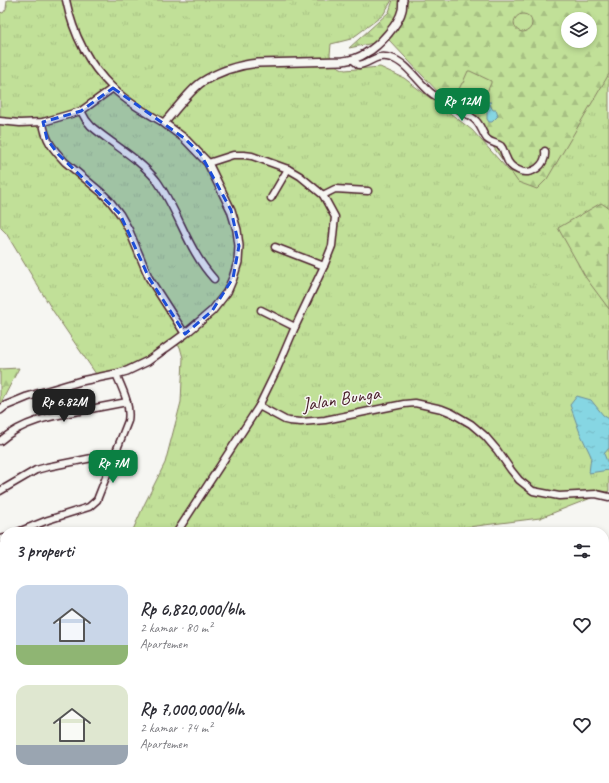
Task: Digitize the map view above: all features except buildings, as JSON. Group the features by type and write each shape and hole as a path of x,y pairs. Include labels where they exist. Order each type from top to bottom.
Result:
{"street":[{"path":"0,410 5,406 27,397 81,381 116,374 148,361 185,334 212,311 227,292 234,278 238,262 239,246 237,230 231,210 208,163 184,138 164,123 142,110 113,88 81,46 66,0"},
{"path":"164,123 202,82 218,73 233,68 246,64 258,63 354,60 374,48 391,30 402,10 403,0"},
{"path":"354,60 359,64 379,57 396,60 407,68 430,92 478,121 486,138 501,147 508,162 520,171 528,172 539,167 543,162 545,151"},
{"path":"0,121 20,123 43,122 81,111 113,88"},
{"path":"81,111 91,126 134,158 156,181 174,210 198,259 214,279"},
{"path":"43,122 44,132 47,139 64,162 106,197 120,214 129,230 149,278 185,334"},
{"path":"180,527 259,406 278,369 295,327 332,246 335,217 323,195 300,176 288,169 252,156 244,155 233,155 208,163"},
{"path":"271,198 288,169"},
{"path":"323,195 335,189 368,191"},
{"path":"275,247 324,266"},
{"path":"261,310 295,327"},
{"path":"30,527 92,505 99,497 128,421 129,411 116,374"},
{"path":"0,441 8,434 19,428 42,419 126,402"},
{"name":"Jalan Bunga","path":"259,406 284,420 301,422 325,420 404,404 415,403 432,406 452,413 471,424 485,436 519,480 532,492 559,496 596,494 609,497"},
{"path":"0,491 28,474 47,467 99,456 104,457 111,466"}],"highlighted area":[{"path":"113,88 184,138 200,153 231,210 239,246 233,278 212,311 185,334 149,278 120,214 58,154 47,139 43,122 81,111"}],"green space":[{"path":"7,0 392,0 383,15 351,39 331,44 330,55 335,65 345,70 380,67 404,78 472,130 509,171 520,177 609,54 609,491 540,518 469,527 134,527 165,463 181,402 183,358 180,347 177,345 162,355 102,379 96,374 53,311 6,233 0,227 0,12 3,13 6,9"},
{"path":"393,0 609,0 609,74 547,179 537,189 518,182 470,114 440,94 389,40 349,48 389,12"},
{"path":"523,14 529,17 532,23 529,29 523,32 517,29 514,23 517,17"},
{"path":"468,71 491,81 487,92 484,93 485,95 481,103 478,105 459,94 458,91 462,83 465,82 464,80"},
{"path":"601,203 609,208 609,309 586,278 558,228"},
{"path":"19,368 0,405 0,369"}],"water":[{"path":"486,102 491,102 490,105 493,110 496,110 498,116 492,122 489,122 487,119 487,110 484,106"},
{"path":"577,396 591,400 603,415 609,419 609,448 604,454 609,470 589,473 591,456 580,433 570,405"}]}
